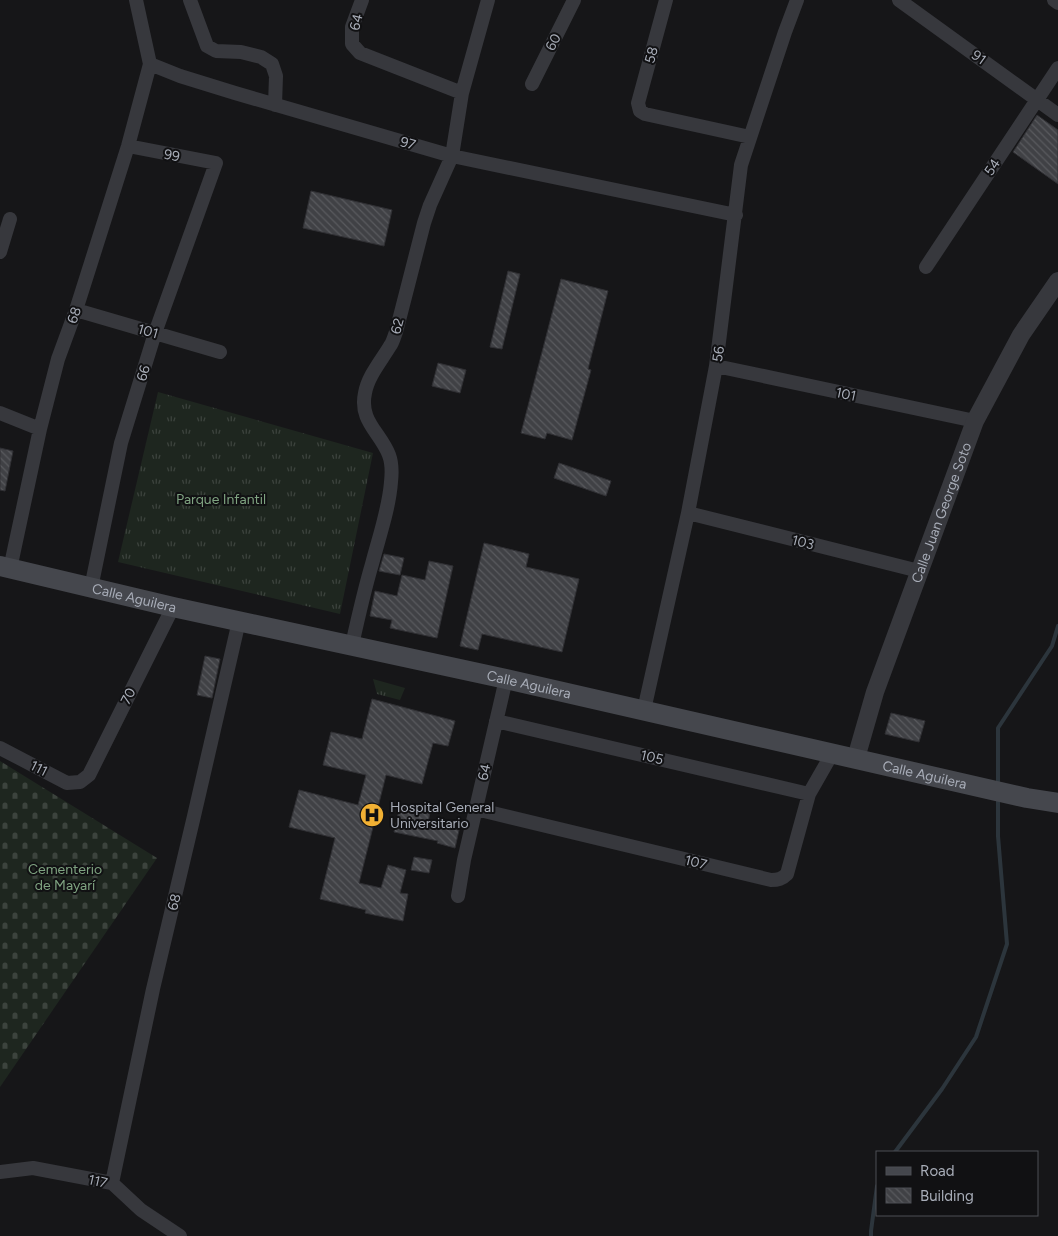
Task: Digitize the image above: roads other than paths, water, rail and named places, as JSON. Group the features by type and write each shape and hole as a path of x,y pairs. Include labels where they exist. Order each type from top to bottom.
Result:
{"main road":[{"name":"Calle Aguilera","path":"5,567 173,608 352,645 833,752 1027,798 1058,803"}],"street":[{"path":"136,0 150,64"},
{"path":"190,0 207,46 216,51 241,52 261,57 272,64 276,76 275,104"},
{"name":"64","path":"362,0 352,27 352,44 360,53 462,93"},
{"name":"62","path":"352,645 363,595 384,520 392,468 389,455 363,410 364,395 367,385 391,345 396,332 430,204 452,156 462,93 488,0"},
{"name":"60","path":"532,84 574,0"},
{"name":"58","path":"666,0 638,102 640,111 646,114 750,137"},
{"name":"56","path":"644,710 688,513 716,366 741,165 797,0"},
{"name":"91","path":"899,0 1058,115"},
{"path":"1054,0 1058,3"},
{"name":"97","path":"150,64 180,76 452,156 736,215"},
{"name":"68","path":"5,567 58,359 76,310 128,146 150,64"},
{"name":"54","path":"926,267 1058,68"},
{"name":"99","path":"128,146 216,163"},
{"name":"66","path":"91,588 121,443 155,333 216,163"},
{"path":"0,252 10,219"},
{"name":"Calle Juan George Soto","path":"856,758 875,692 976,421 1021,335 1058,281"},
{"name":"101","path":"76,310 220,352"},
{"name":"101","path":"716,366 976,421"},
{"path":"0,413 40,430"},
{"name":"103","path":"688,513 919,571"},
{"name":"70","path":"80,782 89,775 173,608"},
{"name":"68","path":"112,1183 153,989 239,621"},
{"name":"64","path":"458,896 464,860 506,679"},
{"name":"105","path":"496,721 809,794"},
{"name":"111","path":"0,748 67,782 80,782"},
{"name":"107","path":"476,809 762,878 778,880 784,878 787,874 809,794 833,752"},
{"name":"117","path":"0,1172 33,1168 112,1183 141,1210 179,1236"}],"waterway":[{"path":"998,786 998,728 1052,646 1058,626"},
{"path":"896,1151 942,1089 976,1037 1007,944 998,836 998,798"},
{"path":"871,1236 876,1194"}],"place":[{"name":"Hospital General Universitario","path":"372,815"}],"park label":[{"name":"Parque Infantil","path":"221,499"},
{"name":"Cementerio de Mayarí","path":"65,878"}]}
